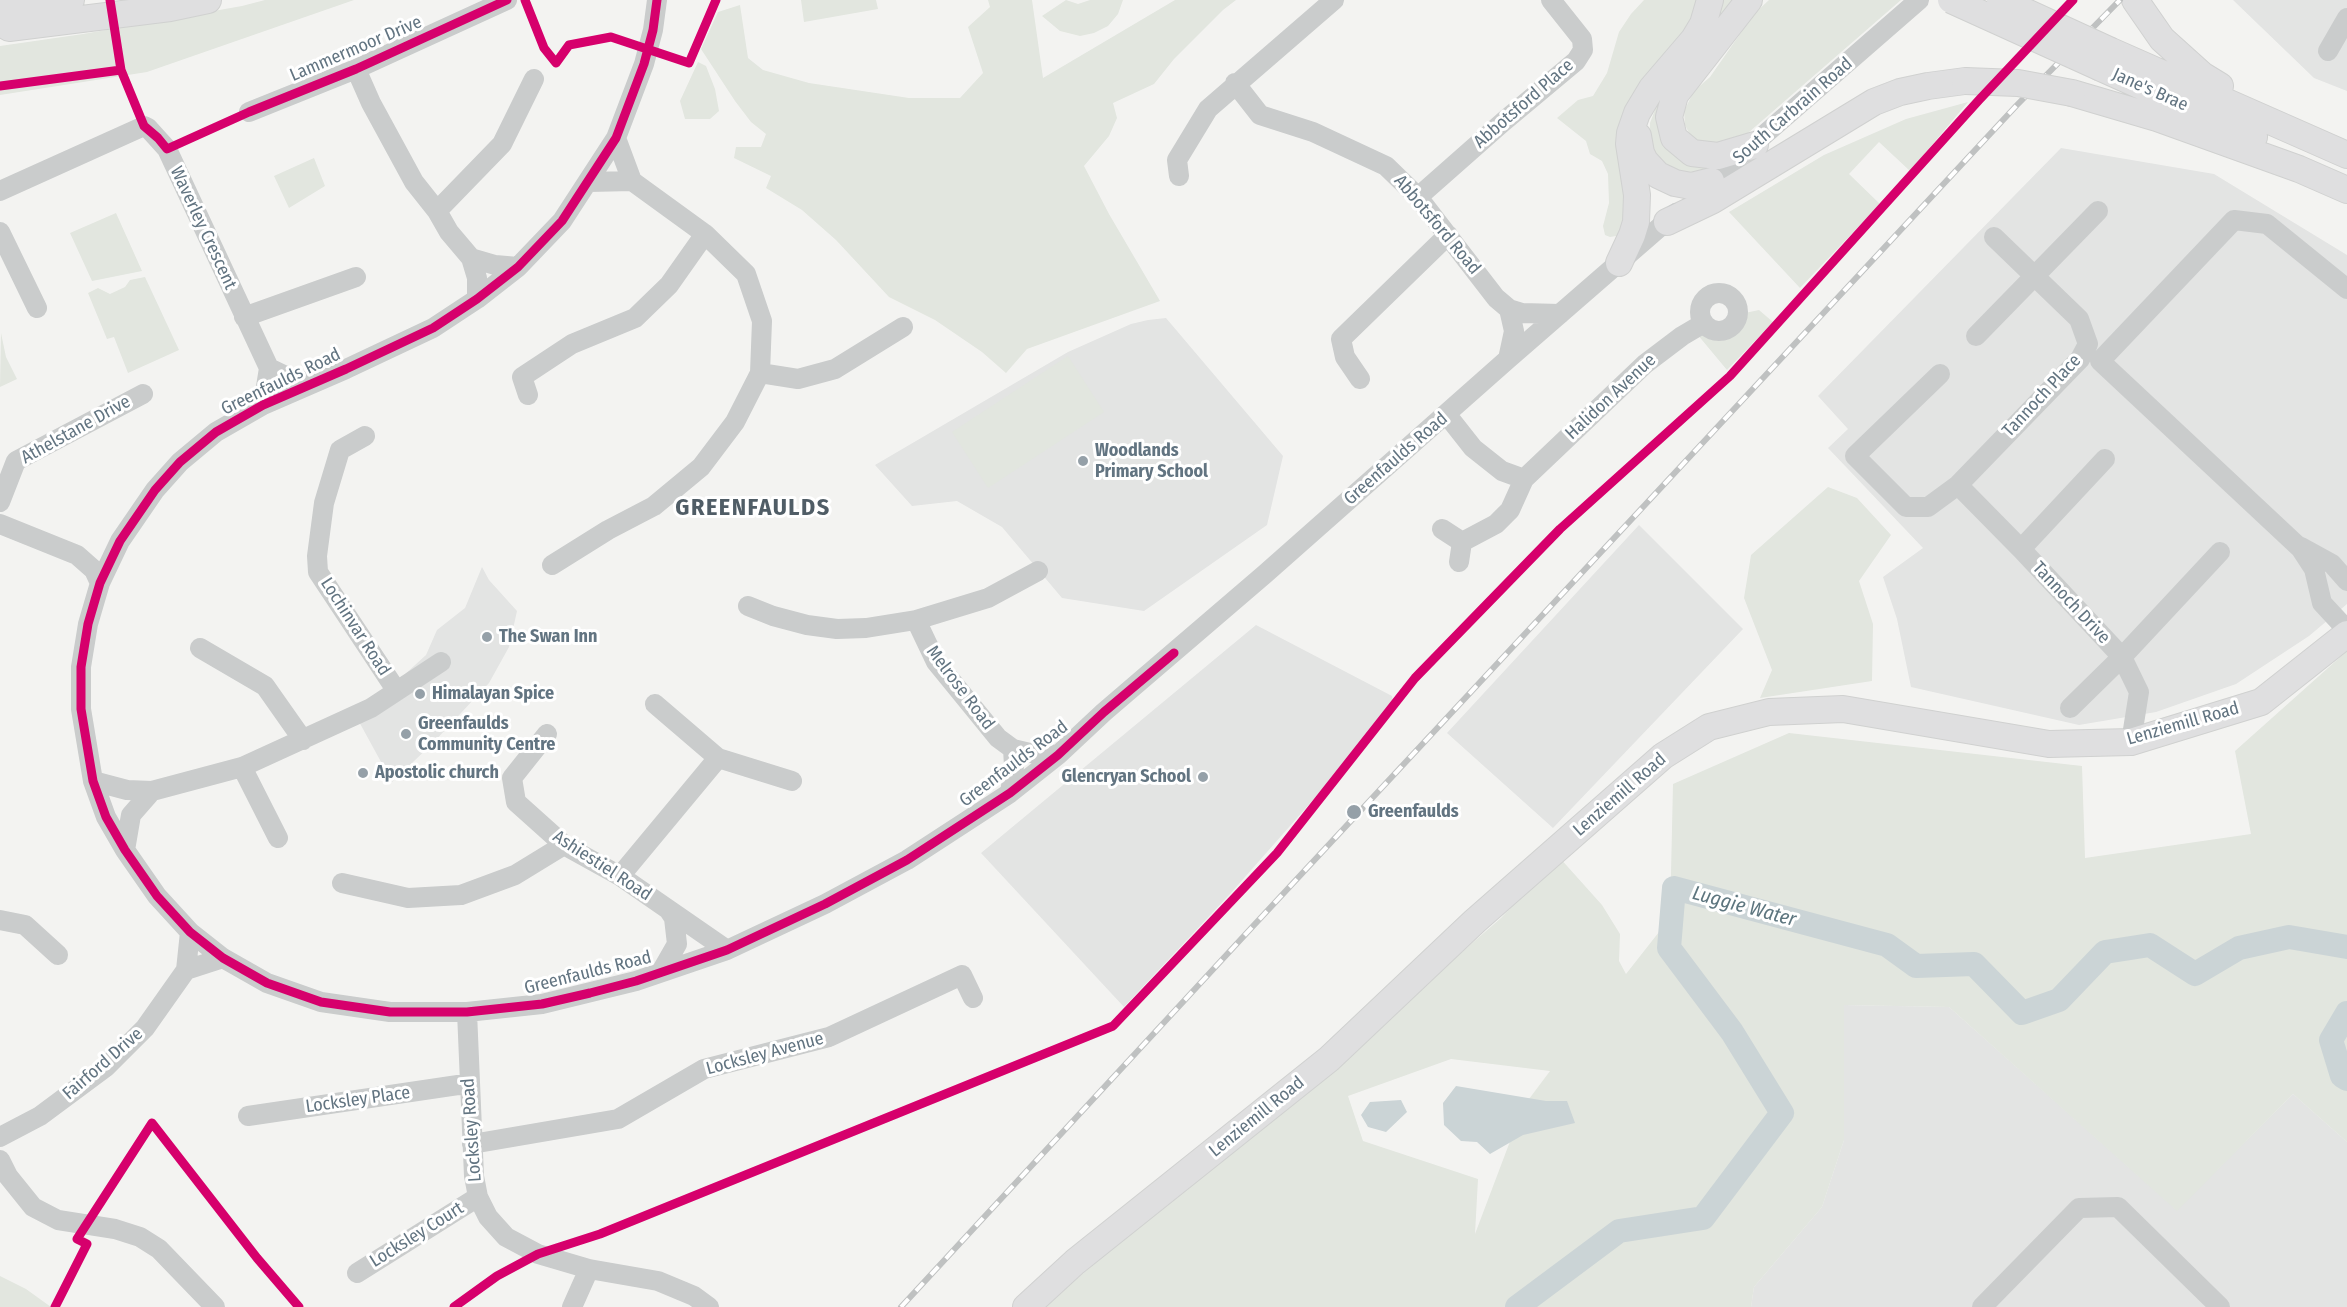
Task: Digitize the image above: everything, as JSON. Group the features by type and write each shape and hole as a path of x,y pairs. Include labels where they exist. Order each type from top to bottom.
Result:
{"main road":[{"path":"3,22 71,0"},
{"path":"3,22 87,15 151,0"},
{"path":"3,22 170,8 208,0"},
{"path":"1619,263 1636,222 1636,195 1629,144 1630,133 1642,103 1652,88 1695,39 1703,24 1710,0"},
{"path":"1749,0 1676,94 1669,117 1674,138 1692,153 1718,156 1755,145"},
{"name":"Jane's Brae","path":"1952,0 2338,152"},
{"name":"Jane's Brae","path":"2000,0 2106,59 2288,152 2347,188"},
{"path":"2136,3 2162,39 2202,75 2338,152"},
{"path":"1667,222 1713,201 1874,102 1900,92 1965,81 2018,83 2072,93 2157,118 2347,188"},
{"path":"1634,124 1641,153 1658,175 1675,183 1691,186 1711,181"},
{"name":"Lenziemill Road","path":"1026,1307 1075,1262 1329,1059 1509,890 1664,756 1709,727 1768,711 1843,709 2049,744 2131,742 2261,702 2347,632"}],"street":[{"name":"Lammermoor Drive","path":"249,112 356,69 507,0"},
{"name":"Greenfaulds Road","path":"657,0 653,30 644,64 616,138 562,221 518,267 477,299 433,328 263,405 216,432 180,462 155,490 120,541 100,583 88,624 81,667 81,709 93,781 106,817 125,850 157,896 190,932 223,958 267,983 321,1002 390,1012 467,1012 542,1004 599,991 727,950 825,904 907,860 1010,793 1058,755 1104,712 1667,222"},
{"path":"1179,176 1177,160 1208,109 1235,83 1334,0"},
{"name":"Abbotsford Place","path":"1418,197 1576,61 1582,50 1582,39 1551,0"},
{"name":"South Carbrain Road","path":"1667,222 1919,0"},
{"path":"2328,51 2347,18"},
{"name":"Lammermoor Drive","path":"356,69 371,103 414,182 437,210 449,232 471,258 477,278 477,299"},
{"path":"437,210 502,144 534,80"},
{"name":"Abbotsford Road","path":"1235,83 1260,115 1313,132 1386,166 1418,197 1496,298 1509,309"},
{"name":"Waverley Crescent","path":"0,191 144,126 167,149 269,368"},
{"path":"552,565 608,530 654,506 701,467 735,422 760,374 762,321 746,274 705,234 632,181 616,138"},
{"path":"589,182 632,181"},
{"path":"1976,336 2098,211"},
{"path":"2347,289 2267,224 2234,220 2100,361 2300,548 2314,569 2322,603 2347,632"},
{"path":"0,232 37,308"},
{"path":"528,395 522,377 572,344 635,318 669,285 705,234"},
{"path":"1360,379 1345,357 1341,339 1448,235"},
{"name":"Tannoch Place","path":"1958,485 2079,359 2088,344 2079,319 1994,237"},
{"path":"471,258 495,265 518,267"},
{"path":"244,317 356,277"},
{"path":"1509,309 1521,313 1560,314"},
{"path":"1508,359 1514,331 1509,309"},
{"name":"Halidon Avenue","path":"1462,542 1496,524 1509,510 1524,479 1645,364 1682,336 1704,323"},
{"path":"760,374 798,379 835,369 903,327"},
{"path":"263,405 269,368 310,384"},
{"path":"1940,374 1855,456 1906,507 1928,507 1958,485"},
{"name":"Athelstane Drive","path":"0,502 16,461 143,394"},
{"path":"1447,415 1473,448 1502,471 1524,479"},
{"name":"Lochinvar Road","path":"365,436 340,450 324,503 317,556 318,572 396,690"},
{"name":"Tannoch Drive","path":"2021,549 2105,459"},
{"name":"Tannoch Drive","path":"1958,485 2122,657 2139,692 2131,742"},
{"path":"0,524 77,555 94,570 100,583"},
{"path":"1442,529 1462,542 1459,562"},
{"path":"77,555 102,550 120,541"},
{"path":"2300,548 2299,546 2343,570"},
{"name":"Tannoch Drive","path":"2070,708 2122,657 2220,552"},
{"path":"748,606 773,616 807,625 866,628 916,620 988,598 1038,571"},
{"name":"Melrose Road","path":"916,620 936,662 998,738 1012,749"},
{"path":"200,648 265,686 303,740"},
{"name":"Lochinvar Road","path":"93,781 127,790 152,791 242,767 371,708 441,662"},
{"path":"656,704 717,758 792,781"},
{"name":"Ashiestiel Road","path":"547,734 512,778 516,802 564,845 620,876 727,950"},
{"path":"1010,793 1014,766 1012,749 1058,755"},
{"path":"620,876 717,758"},
{"path":"242,767 278,837"},
{"path":"125,850 131,815 152,791"},
{"path":"342,882 408,898 461,894 515,875 564,845"},
{"name":"Ashiestiel Road","path":"661,972 677,944 674,918 668,909"},
{"path":"0,920 25,925 58,955"},
{"name":"Fairford Drive","path":"0,1137 40,1116 106,1067 145,1028 186,970 190,932"},
{"path":"186,970 223,958"},
{"name":"Locksley Avenue","path":"472,1144 618,1119 704,1069 829,1037 962,975 973,998"},
{"name":"Locksley Road","path":"467,1012 472,1144 478,1197 488,1217 506,1236 538,1254 589,1269 658,1281 694,1296 709,1307"},
{"name":"Locksley Place","path":"248,1116 458,1085 469,1086"},
{"path":"0,1160 8,1176 33,1208 57,1220 115,1229 140,1237 159,1249 215,1307"},
{"name":"Locksley Court","path":"357,1273 478,1197"},
{"path":"1982,1307 2079,1208 2118,1207 2220,1307"},
{"path":"572,1307 589,1269"}],"shaded area":[{"path":"265,0 354,0 147,72 0,95 0,46 83,34"},
{"path":"801,0 876,0 878,9 804,22"},
{"path":"988,0 1032,0 1043,78 1175,0 1236,0 1174,59 1154,84 1113,103 1117,118 1109,136 1084,166 1160,301 1027,349 1006,373 982,352 935,320 889,297 836,240 802,210 766,188 771,176 734,158 736,147 761,147 766,134 751,122 701,49 718,12 740,5 748,58 763,70 809,83 909,98 960,98 983,73 968,27 990,7"},
{"path":"1066,0 1078,4 1090,0 1123,0 1118,14 1108,26 1094,33 1080,36 1060,31 1042,16"},
{"path":"1644,0 1702,0 1699,12 1645,86 1622,235 1610,237 1605,235 1603,226 1609,203 1608,174 1602,161 1590,154 1586,141 1557,118 1578,100 1593,96 1607,73 1619,32"},
{"path":"1720,0 1743,0 1666,107 1713,165 1694,181 1667,174 1649,146 1650,123 1656,107 1672,86"},
{"path":"1769,0 1901,0 1733,146 1693,141 1685,125 1684,111 1694,91 1710,77 1754,14"},
{"path":"2233,0 2347,0 2347,91 2314,78"},
{"path":"698,62 706,66 715,89 719,111 710,119 685,119 680,101"},
{"path":"1968,102 1910,171 1879,142 1849,174 1880,204 1800,288 1729,212 1824,155 1906,119"},
{"path":"2061,148 2214,174 2347,255 2347,604 2309,636 2236,684 2156,712 2079,725 1911,687 1897,619 1883,577 1923,548 1828,448 1848,429 1818,396"},
{"path":"314,158 325,186 289,208 274,176"},
{"path":"116,213 142,271 92,281 70,233"},
{"path":"145,277 179,350 128,373 114,337 107,339 88,293 98,288 110,294 125,287 130,280"},
{"path":"1759,310 1773,322 1727,370 1697,334 1725,339 1737,332 1743,324 1745,313"},
{"name":"Woodlands Primary School","path":"1166,318 1283,456 1267,525 1144,611 1062,598 1002,527 957,501 912,506 875,465 1068,352 1131,324"},
{"path":"1,333 6,357 17,379 0,387"},
{"path":"1068,356 1104,412 988,488 952,432"},
{"path":"1828,487 1857,498 1891,535 1859,581 1873,624 1872,681 1760,698 1772,670 1744,598 1751,555"},
{"path":"1639,525 1743,629 1553,828 1447,733"},
{"path":"482,567 489,580 517,611 509,647 489,683 433,743 392,782 357,718 426,655 437,630 465,608"},
{"name":"Glencryan School","path":"1256,625 1392,696 1394,708 1230,894 1124,1007 981,853"},
{"path":"2347,651 2347,1142 2293,1094 2177,1211 1949,1007 1844,1005 1844,1140 1822,1207 1754,1287 1751,1307 1043,1307 1345,1054 1501,918 1559,857 1602,905 1620,934 1619,961 1626,974 1670,918 1673,784 1789,733 2082,766 2085,858 2251,834 2235,751","holes":["1451,1059 1550,1071 1523,1107 1475,1234 1478,1179 1363,1141 1348,1096"]},
{"path":"1844,1005 1949,1007 2177,1210 2293,1094 2347,1142 2347,1307 1751,1307 1754,1287 1822,1207 1844,1140"},
{"path":"1456,1086 1546,1101 1567,1101 1575,1123 1523,1135 1490,1154 1477,1142 1461,1141 1444,1125 1443,1103"},
{"path":"1401,1100 1407,1112 1386,1132 1368,1127 1361,1115 1370,1102"},
{"path":"0,1276 26,1289 51,1307 0,1307"}],"waterway":[{"name":"Luggie Water","path":"1517,1307 1619,1231 1703,1218 1782,1113 1732,1032 1669,948 1674,888 1887,945 1916,966 1974,964 2022,1013 2059,1000 2105,952 2150,945 2195,974 2239,948 2289,937 2347,947"},
{"name":"Luggie Water","path":"2347,1013 2331,1040 2342,1076 2347,1079"}],"railway":[{"path":"901,1307 2017,105 2120,0"}],"cycle path":[{"path":"110,0 121,70 144,126 167,149 249,112 356,69 507,0"},
{"path":"525,0 544,48 556,63 569,45 611,37 689,63 716,0"},
{"path":"657,0 653,30 644,64 616,138 562,221 518,267 477,299 433,328 263,405 216,432 180,462 155,490 120,541 100,583 88,624 81,667 81,709 93,781 106,817 125,850 157,896 190,932 223,958 267,983 321,1002 390,1012 467,1012 542,1004 590,993 636,981 727,950 825,904 907,860 1010,793 1058,755 1104,712 1174,653"},
{"path":"454,1307 497,1276 538,1254 600,1234 1113,1026 1277,853 1415,678 1560,529 1730,376 1979,100 2073,0"},
{"path":"0,86 121,70"},
{"path":"55,1307 87,1244 77,1239 152,1123 257,1258 299,1307"}],"place":[{"name":"Woodlands Primary School","path":"1083,461"},
{"name":"The Swan Inn","path":"487,637"},
{"name":"Himalayan Spice","path":"420,694"},
{"name":"Greenfaulds Community Centre","path":"406,734"},
{"name":"Apostolic church","path":"363,773"},
{"name":"Glencryan School","path":"1203,777"},
{"name":"Greenfaulds","path":"1354,812"}],"district":[{"name":"GREENFAULDS","path":"753,508"}]}
